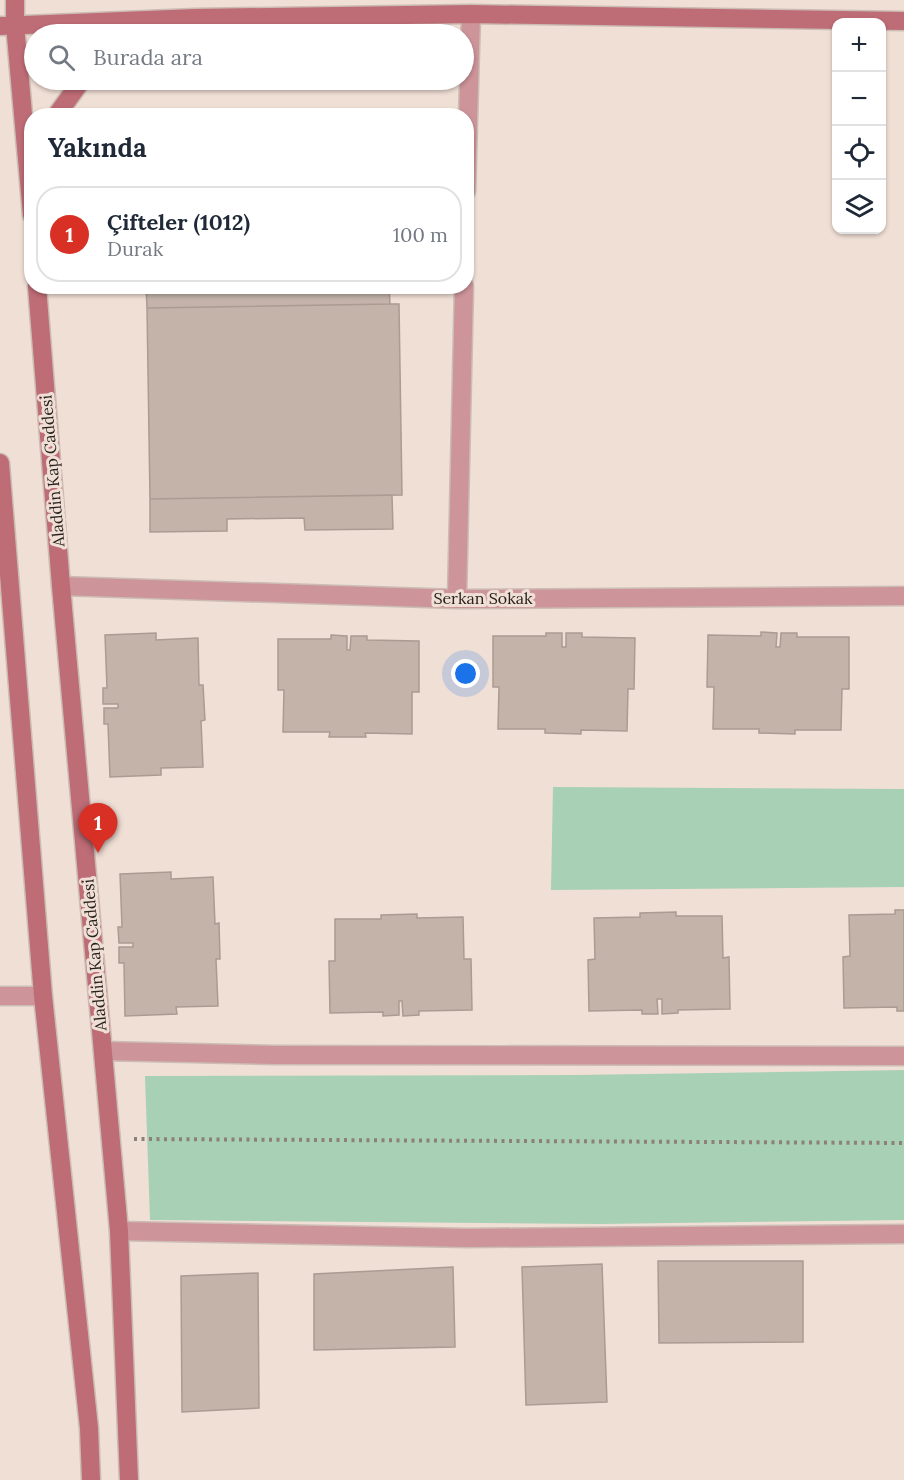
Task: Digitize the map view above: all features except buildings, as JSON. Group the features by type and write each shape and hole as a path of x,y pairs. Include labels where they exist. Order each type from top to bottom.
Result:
{"street":[{"path":"15,0 8,25 24,136"},
{"path":"35,24 195,18 471,14 904,21"},
{"path":"471,14 471,24"},
{"path":"179,24 195,18"},
{"path":"8,25 24,24"},
{"path":"62,108 75,90"},
{"path":"468,108 469,90"},
{"name":"Aladdin Kap Caddesi","path":"38,294 61,586 111,1138 118,1231 129,1480"},
{"path":"457,599 464,294"},
{"path":"0,463 43,996 89,1428 92,1480"},
{"name":"Serkan Sokak","path":"61,586 457,599 904,596"},
{"path":"0,996 43,996"},
{"path":"103,1051 275,1055 904,1056"},
{"path":"118,1231 468,1238 904,1234"}],"path":[{"path":"111,1138 904,1143"}],"green space":[{"path":"553,787 904,789 904,887 551,890"},
{"path":"904,1070 904,1220 599,1224 150,1220 145,1076 576,1075"}],"place":[{"name":"Çifteler (1012)","path":"98,853"}]}
